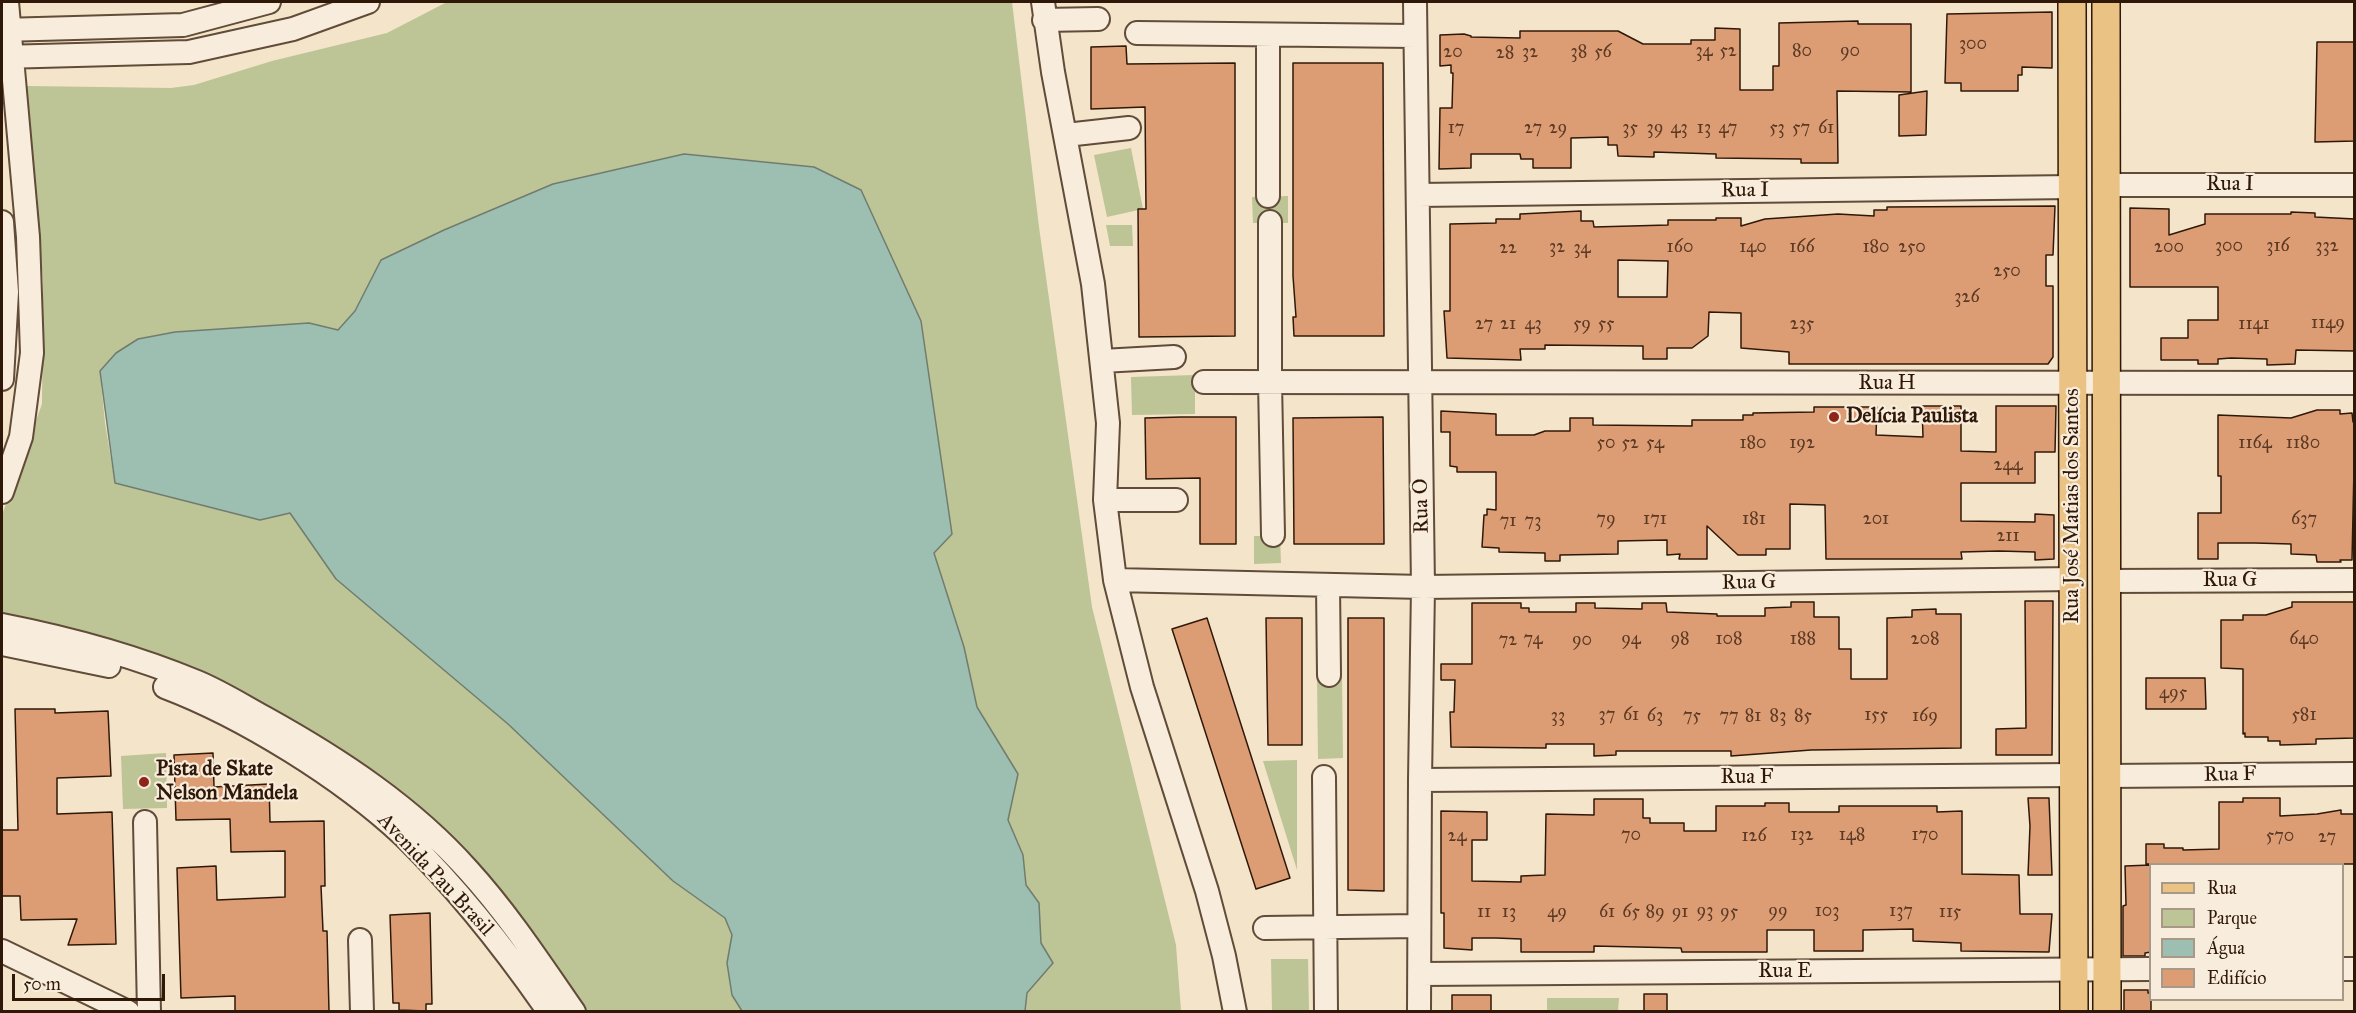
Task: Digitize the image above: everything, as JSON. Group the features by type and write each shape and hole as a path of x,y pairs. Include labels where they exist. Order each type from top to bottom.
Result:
{"main road":[{"name":"Rua José Matias dos Santos","path":"2072,2 2074,1011"},
{"name":"Rua José Matias dos Santos","path":"2106,2 2107,1011"}],"street":[{"path":"2,492 21,437 32,353 28,237 10,137 7,2"},
{"path":"6,30 183,25 269,2"},
{"path":"7,57 189,52 293,29 368,2"},
{"name":"Rua O","path":"1414,2 1424,587 1419,1011"},
{"path":"1098,19 1043,11 1093,284 1108,423 1105,500 1115,580 1142,687 1207,891 1235,1011"},
{"path":"183,25 189,52"},
{"path":"1137,33 1414,36"},
{"path":"1268,35 1268,196"},
{"path":"1066,135 1129,128"},
{"name":"Rua I","path":"2106,185 2355,184"},
{"name":"Rua I","path":"1418,195 2073,187"},
{"path":"2,222 7,292 2,379"},
{"path":"1270,222 1273,536"},
{"path":"1102,361 1174,357"},
{"name":"Rua H","path":"1204,382 2355,383"},
{"path":"1105,500 1176,500"},
{"name":"Rua G","path":"1115,580 1424,587 2074,579"},
{"name":"Rua G","path":"2106,581 2355,580"},
{"path":"1328,585 1329,675"},
{"path":"2,625 98,648 199,683 320,749 389,797 468,869 513,923 574,1011"},
{"name":"Avenida Pau Brasil","path":"2,644 118,669 192,697 239,721 310,764 374,810 404,837 477,918 549,1011"},
{"name":"Rua F","path":"2106,776 2355,774"},
{"name":"Rua F","path":"1420,780 2074,775"},
{"path":"1324,777 1326,1011"},
{"path":"145,822 148,1011"},
{"path":"1265,928 1419,926"},
{"path":"360,940 362,1011"},
{"path":"2,951 128,1011"},
{"name":"Rua E","path":"1420,974 2149,969"}],"green space":[{"path":"447,2 1012,2 1039,227 1092,607 1176,945 1181,1011 1025,1011 1027,994 1052,963 1041,943 1039,903 1026,885 1023,855 1008,820 1018,774 977,707 964,647 934,552 553,184 444,230 381,260 355,311 338,330 309,323 175,332 138,339 100,372 105,423 115,483 260,520 290,513 336,579 508,724 673,881 725,918 732,935 727,963 732,995 742,1011 574,1011 468,869 242,706 2,625 2,515 42,404 43,282 27,86 171,88 194,85 272,61 387,33"},
{"path":"1131,148 1143,209 1107,217 1094,155"},
{"path":"1288,196 1288,223 1253,223 1252,197"},
{"path":"1106,225 1132,225 1133,246 1110,246"},
{"path":"1195,375 1195,414 1132,415 1131,377"},
{"path":"1254,536 1280,536 1281,563 1254,564"},
{"path":"1342,675 1343,758 1318,759 1317,676"},
{"name":"Pista de Skate Nelson Mandela","path":"166,753 167,808 123,809 121,756"},
{"path":"1297,760 1297,870 1263,761"},
{"path":"1271,959 1308,959 1309,1011 1272,1011"},
{"path":"1547,998 1619,998 1618,1011 1547,1011"}],"water":[{"path":"684,154 814,167 861,190 921,321 952,534 934,553 964,647 977,707 1018,774 1008,820 1023,855 1026,885 1039,903 1041,943 1053,963 1027,993 1025,1011 742,1011 732,995 727,963 732,935 725,918 673,881 508,724 336,579 290,513 260,520 115,483 100,371 116,353 138,339 175,332 309,323 338,330 355,311 381,260 444,230 553,184"}],"building":[{"path":"2052,12 2052,68 2022,67 2022,75 2018,75 2018,91 1961,91 1961,83 1945,83 1947,14"},
{"path":"1858,21 1858,24 1911,24 1911,92 1837,91 1838,163 1801,163 1801,159 1716,158 1716,154 1654,152 1654,157 1618,156 1617,145 1608,145 1608,137 1571,138 1571,168 1533,168 1533,159 1521,159 1520,154 1471,154 1471,168 1439,169 1440,108 1452,108 1453,73 1451,73 1451,65 1440,66 1440,35 1464,34 1471,37 1520,38 1520,31 1618,31 1643,44 1691,44 1691,40 1715,40 1715,28 1740,29 1740,90 1773,90 1773,66 1779,66 1779,23"},
{"path":"2317,42 2355,42 2355,141 2315,142"},
{"path":"1126,46 1127,64 1235,63 1235,336 1139,337 1138,209 1146,209 1145,107 1091,109 1091,47"},
{"path":"1293,63 1383,63 1384,336 1294,336 1293,317 1296,317 1293,276"},
{"path":"1927,91 1926,135 1899,136 1899,95"},
{"path":"2055,206 2053,255 2046,255 2046,286 2053,286 2053,357 2048,364 1789,364 1789,352 1741,348 1741,313 1709,312 1708,336 1692,348 1667,348 1667,359 1643,359 1643,346 1545,345 1545,349 1520,349 1521,360 1447,358 1444,311 1450,311 1450,224 1496,223 1496,219 1520,219 1520,214 1581,211 1581,221 1593,221 1594,227 1668,225 1668,220 1716,220 1716,218 1741,218 1741,226 1765,219 1838,214 1874,216 1874,210 1887,210 1887,207","holes":["1618,260 1668,261 1667,297 1618,297"]},
{"path":"2130,208 2169,209 2169,235 2205,224 2205,214 2291,214 2291,212 2315,213 2315,217 2355,219 2355,351 2296,350 2295,364 2267,365 2267,359 2218,359 2218,364 2198,364 2198,360 2161,360 2161,338 2188,338 2188,320 2218,320 2218,287 2130,287"},
{"path":"1922,406 1961,406 1961,451 1996,452 1996,406 2056,406 2055,452 2035,452 2035,483 1961,483 1961,521 2035,522 2035,514 2054,515 2054,559 2035,560 2035,552 1999,551 1961,552 1962,559 1826,559 1825,505 1790,504 1790,549 1766,549 1766,555 1738,555 1707,526 1707,559 1679,559 1680,554 1667,555 1667,540 1618,541 1618,554 1560,555 1560,561 1545,561 1545,553 1499,552 1499,548 1482,547 1484,515 1487,515 1487,509 1496,510 1496,472 1457,472 1457,467 1450,466 1450,432 1441,432 1441,411 1496,414 1496,435 1534,435 1545,431 1570,431 1570,418 1593,418 1593,425 1692,426 1692,420 1743,420 1743,415 1753,415 1753,413 1814,412 1814,407 1877,407 1876,435 1923,437"},
{"path":"2317,410 2340,410 2340,414 2352,413 2353,422 2355,422 2352,560 2317,562 2316,555 2291,554 2291,544 2255,543 2218,543 2218,559 2198,559 2198,513 2221,513 2221,476 2218,476 2218,415 2291,418"},
{"path":"1236,417 1236,544 1200,544 1200,478 1146,479 1145,418"},
{"path":"1383,417 1384,544 1294,544 1293,418"},
{"path":"2025,601 2053,601 2052,755 1996,755 1996,729 2026,728"},
{"path":"1791,602 1814,602 1814,617 1839,617 1839,649 1851,649 1851,679 1887,679 1887,618 1912,617 1912,610 1936,609 1936,614 1961,614 1961,748 1811,750 1731,756 1731,751 1616,751 1616,755 1594,756 1594,744 1546,744 1546,748 1451,747 1450,712 1454,712 1455,680 1441,680 1441,664 1472,664 1472,603 1521,603 1521,608 1529,608 1529,612 1576,612 1576,603 1595,603 1595,608 1642,609 1642,603 1666,603 1667,612 1717,614 1717,616 1765,616 1765,608 1791,607"},
{"path":"2292,602 2355,602 2355,738 2316,739 2316,744 2280,745 2280,741 2268,741 2268,737 2245,737 2245,733 2243,734 2243,669 2221,668 2221,620 2243,620 2243,615 2266,615 2292,607"},
{"path":"1207,618 1290,878 1256,889 1172,629"},
{"path":"1266,618 1302,618 1302,745 1268,745"},
{"path":"1348,618 1384,618 1384,891 1348,890"},
{"path":"2146,678 2205,678 2206,709 2146,709"},
{"path":"15,709 55,709 55,713 108,711 111,776 57,778 57,814 112,812 116,944 68,945 77,919 21,920 20,896 2,896 2,830 18,830"},
{"path":"213,753 214,787 269,784 270,822 324,821 325,886 321,886 323,931 327,931 329,1011 235,1011 235,996 181,998 177,868 216,866 217,900 285,897 285,851 231,852 230,819 176,820 174,755"},
{"path":"2028,798 2049,798 2052,875 2028,875 2030,826"},
{"path":"2243,798 2280,798 2280,816 2341,810 2341,814 2355,814 2355,864 2146,864 2146,844 2164,844 2164,848 2183,848 2183,850 2219,849 2219,802 2243,802"},
{"path":"1594,799 1643,799 1643,818 1650,818 1650,823 1684,823 1684,831 1716,831 1716,806 1765,806 1765,803 1789,803 1789,812 1839,812 1839,806 1937,806 1937,812 1962,811 1962,874 2019,875 2020,914 2052,914 2049,952 1961,951 1961,943 1913,941 1913,929 1863,930 1863,951 1814,951 1814,930 1767,930 1767,952 1682,952 1681,948 1594,946 1594,952 1521,952 1521,939 1496,938 1472,938 1472,950 1444,948 1444,913 1441,913 1441,811 1487,812 1487,840 1472,840 1472,881 1521,882 1521,876 1545,875 1546,814 1594,815"},
{"path":"2149,865 2149,952 2145,953 2145,956 2123,956 2123,906 2126,905 2125,866"},
{"path":"430,913 432,1004 426,1004 426,1011 399,1010 399,1003 393,1003 390,915"},
{"path":"2124,990 2148,990 2151,1011 2124,1011"},
{"path":"1644,994 1667,994 1667,1011 1644,1011"},
{"path":"1452,995 1491,995 1491,1011 1452,1011"}],"place":[{"name":"Delícia Paulista","path":"1834,417"},
{"name":"Pista de Skate Nelson Mandela","path":"144,782"}]}
